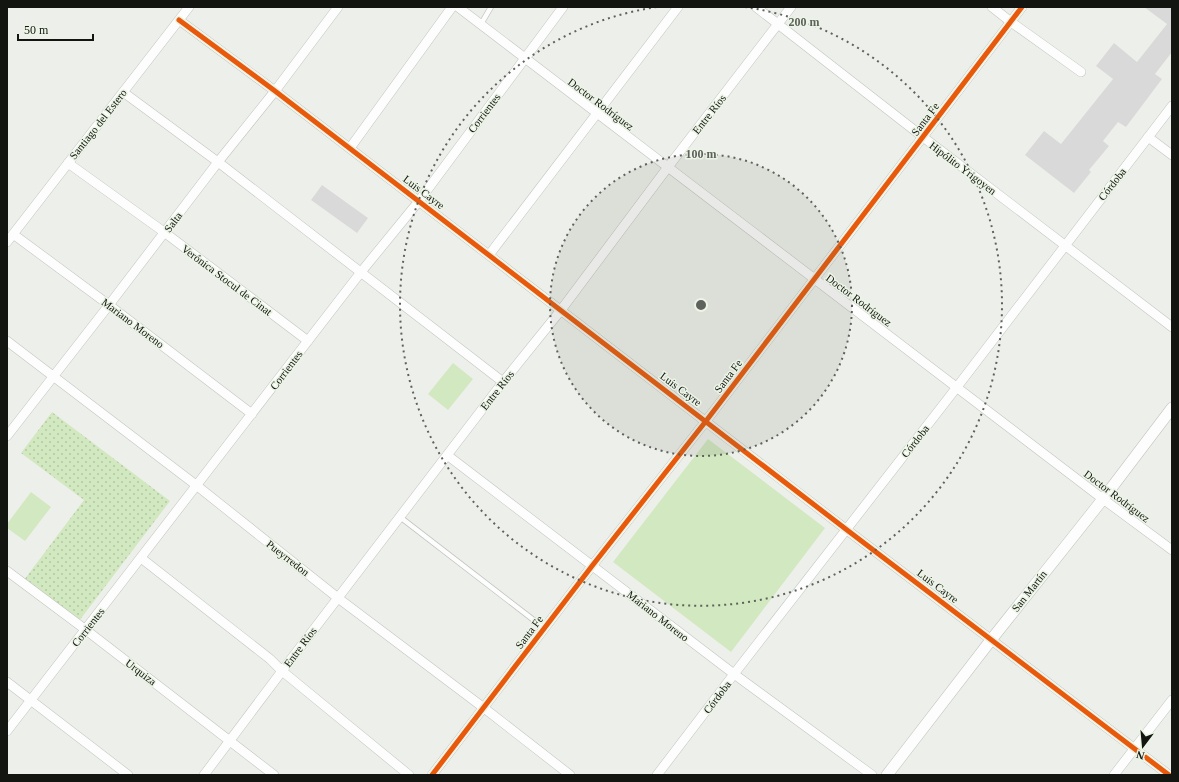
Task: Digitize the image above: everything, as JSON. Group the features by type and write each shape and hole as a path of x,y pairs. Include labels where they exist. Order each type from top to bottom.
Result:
{"street":[{"name":"Santiago del Estero","path":"7,242 189,7"},
{"name":"Salta","path":"7,436 218,162 275,91 338,7"},
{"path":"350,148 452,7"},
{"name":"Doctor Rodríguez","path":"458,7 1172,550"},
{"name":"Corrientes","path":"7,731 361,272 419,201 563,7"},
{"path":"489,255 678,7"},
{"name":"Hipólito Yrigoyen","path":"756,7 923,137 1172,327"},
{"name":"Entre Ríos","path":"204,775 282,670 503,382 562,310 668,167 791,7"},
{"path":"992,7 1081,72"},
{"name":"Santa Fe","path":"432,775 544,628 706,421 1022,7"},
{"name":"Luis Cayre","path":"179,20 350,148 847,530 1169,775"},
{"path":"123,92 218,162 503,382"},
{"name":"Córdoba","path":"657,775 1172,106"},
{"path":"1148,137 1172,155"},
{"name":"Verónica Stocul de Cinat","path":"68,163 164,232 308,342"},
{"name":"Mariano Moreno","path":"13,234 252,414"},
{"name":"Pueyrredon","path":"7,341 196,485 338,598 570,775"},
{"name":"San Martín","path":"887,775 991,640 1103,499 1172,408"},
{"name":"Mariano Moreno","path":"447,455 734,674 872,775"},
{"path":"141,558 270,659 409,775"},
{"name":"Urquiza","path":"7,571 274,775"},
{"path":"7,682 128,775"},
{"path":"1114,775 1172,700"}],"lane":[{"path":"481,24 491,7"},
{"path":"400,517 544,628"}],"green space":[{"path":"453,363 473,379 448,410 428,394"},
{"path":"52,412 170,501 79,621 24,580 84,500 21,453"},
{"path":"708,439 825,528 731,652 613,562"},
{"path":"31,492 51,507 25,541 7,528 7,524"}],"building":[{"path":"1144,7 1172,7 1172,52 1155,74 1162,79 1126,127 1118,122 1103,141 1109,146 1089,170 1091,172 1074,193 1025,155 1044,131 1061,144 1113,79 1096,66 1114,43 1137,62 1167,24"},
{"path":"322,185 368,218 357,233 311,200"}],"cycle path":[{"path":"432,775 592,566 706,421 1022,7"},
{"path":"179,20 275,91 1169,775"}]}
